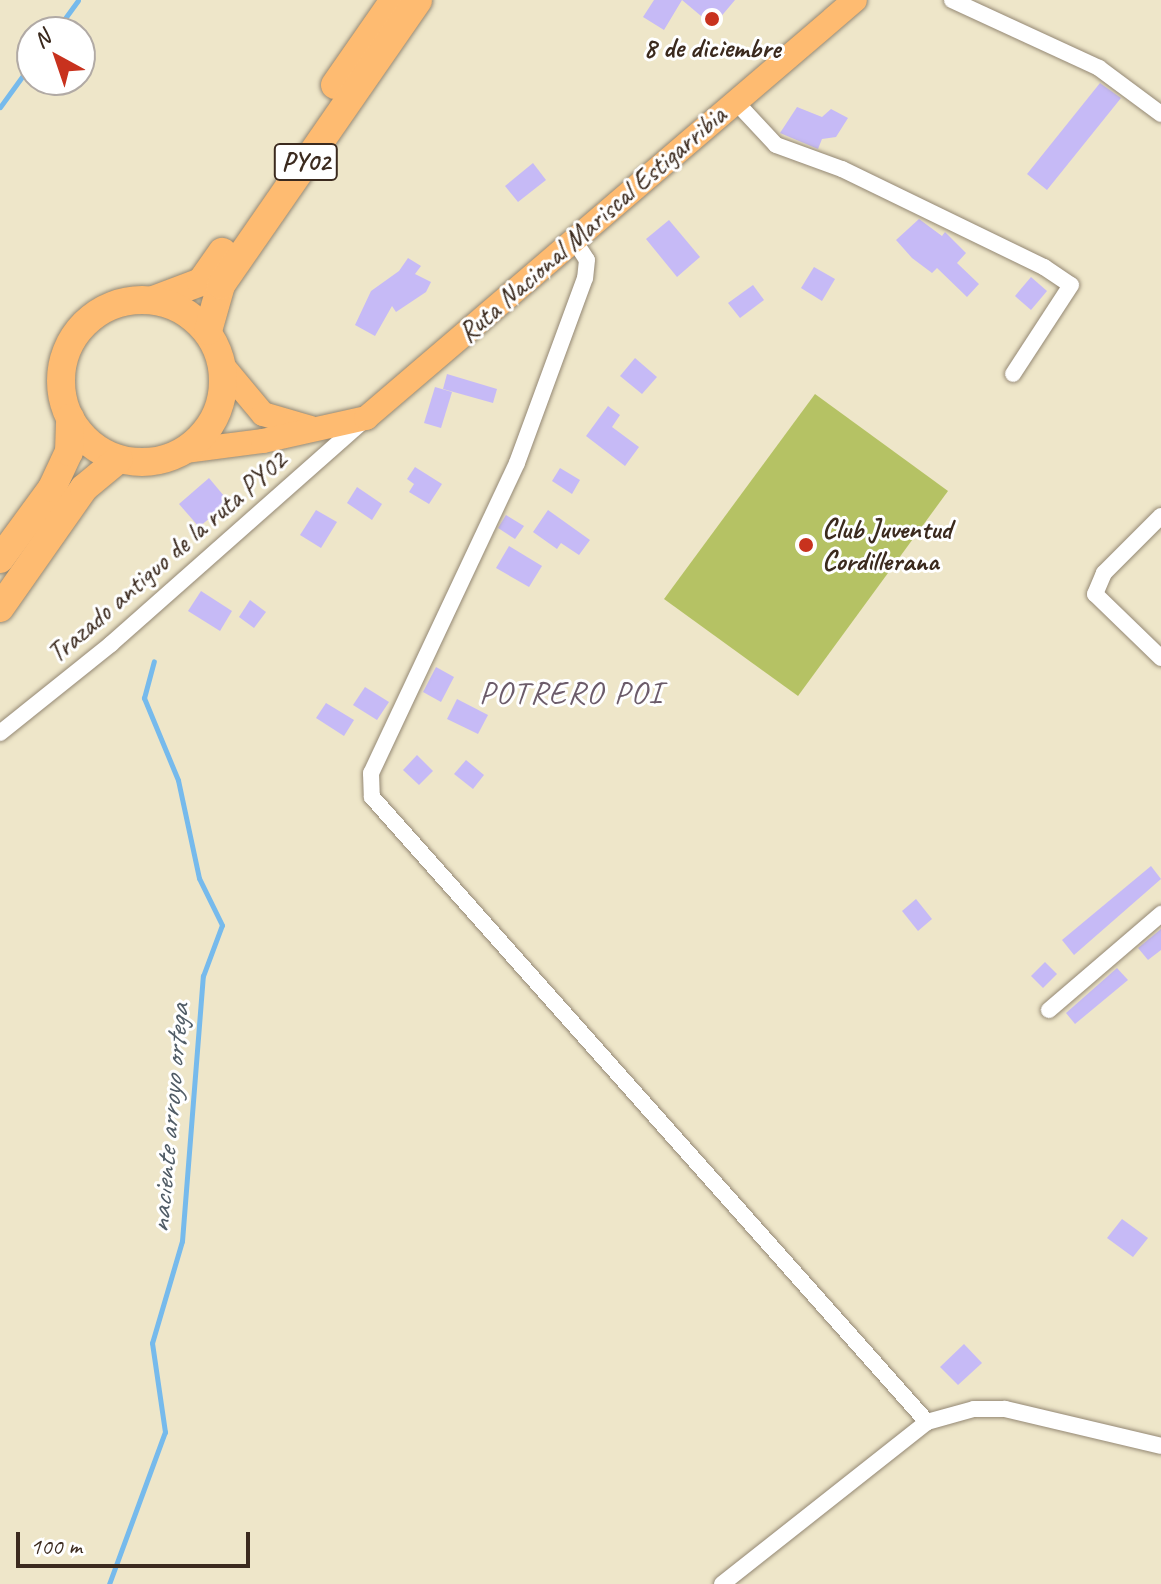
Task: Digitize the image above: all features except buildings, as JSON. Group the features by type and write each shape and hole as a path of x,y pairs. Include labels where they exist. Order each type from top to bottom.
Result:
{"highway":[{"name":"PY02","path":"0,559 52,488 69,452 70,418 62,393 63,366 72,340 89,320 113,306 153,300 201,282 394,0"},
{"name":"PY02","path":"208,331 221,285 418,0"},
{"path":"70,418 99,450 119,459 164,460 185,451 209,428 222,398 222,365 208,331 185,311 153,300"},
{"path":"0,608 84,488 119,459"}],"main road":[{"name":"Ruta Nacional Mariscal Estigarribia","path":"185,451 321,430 366,418 572,237 855,0"},
{"path":"222,365 263,414 321,430"}],"street":[{"path":"952,0 1099,68 1161,114"},
{"path":"735,101 776,145 842,169 1044,267 1071,285 1013,374"},
{"path":"572,237 587,260 585,278 517,463 371,773 372,797 927,1422"},
{"name":"Trazado antiguo de la ruta PY02","path":"0,733 111,644 366,418"},
{"path":"1161,516 1104,573 1095,594 1161,658"},
{"path":"1049,1010 1161,914"},
{"path":"722,1584 927,1422 974,1409 1005,1409 1161,1446"}],"green space":[{"name":"Club Juventud Cordillerana","path":"815,394 948,491 798,696 664,599"}],"waterway":[{"path":"66,16 78,0"},
{"path":"0,107 16,85"},
{"name":"naciente arroyo ortega","path":"109,1584 165,1432 152,1343 182,1241 203,976 222,925 199,878 178,780 144,698 154,661"}],"place":[{"name":"8 de diciembre","path":"712,19"},
{"name":"Club Juventud Cordillerana","path":"806,545"}],"district":[{"name":"POTRERO POI","path":"571,693"}]}
